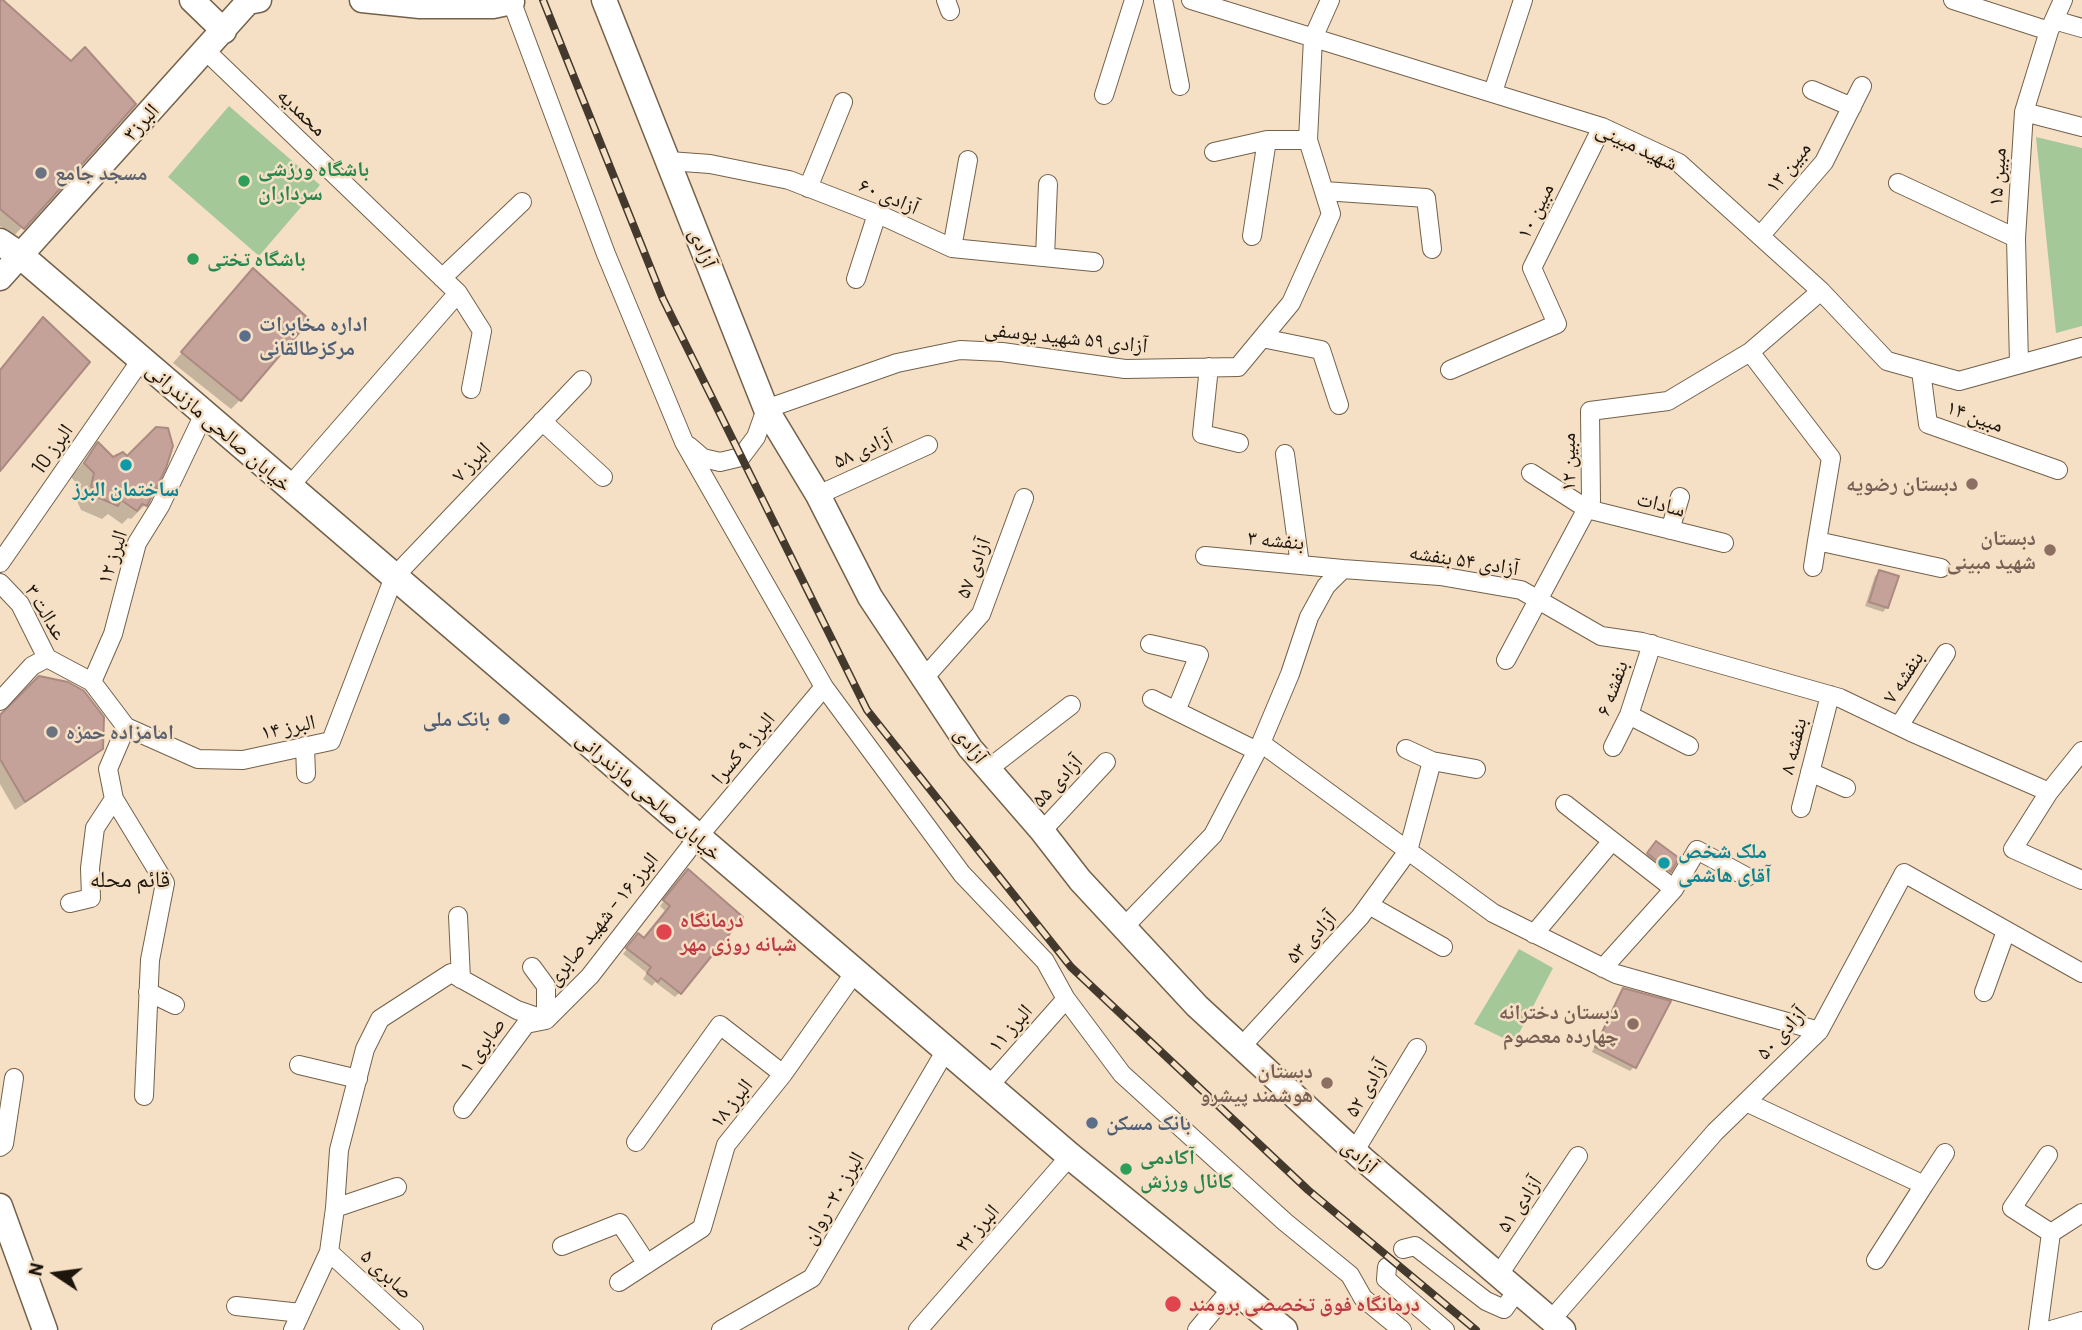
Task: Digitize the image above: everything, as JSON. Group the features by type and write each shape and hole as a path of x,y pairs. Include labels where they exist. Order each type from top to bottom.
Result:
{"main road":[{"path":"192,0 224,31"},
{"path":"362,0 419,6 493,6 512,1"},
{"name":"آزادی","path":"604,0 766,409 818,495 870,597 970,748 1042,831 1080,880 1197,1006 1354,1152 1557,1325"},
{"path":"206,51 252,1"},
{"name":"البرز۳","path":"0,278 10,249 206,51"},
{"name":"خیابان صالحی مازندرانی","path":"0,224 18,240 10,249 946,1051 1284,1330"},
{"path":"0,1206 7,1241 46,1330"}],"street":[{"path":"1104,95 1134,0"},
{"path":"1163,0 1180,86"},
{"name":"شهید مبینی","path":"1191,0 1602,127 1679,163 1821,291 1887,361 1959,381 2082,347"},
{"path":"1312,38 1330,0"},
{"path":"1493,92 1523,0"},
{"path":"1953,0 2051,25 2082,28"},
{"name":"مبین ۱۵","path":"2020,364 2016,238 2024,113 2051,25 2063,0"},
{"path":"512,1 606,254 684,443 824,687 962,874 1045,961 1066,999 1122,1074 1285,1222 1350,1275 1363,1298 1402,1330"},
{"name":"آزادی ۵۹ شهید یوسفی","path":"766,409 897,363 960,350 1002,352 1125,369 1238,367 1291,303 1331,214 1308,140 1312,38"},
{"name":"محمدیه","path":"206,51 458,292 482,331 471,389"},
{"name":"مبین ۱۳","path":"1761,236 1824,162 1862,86"},
{"path":"1812,90 1852,107"},
{"path":"808,188 843,102"},
{"path":"2024,113 2082,127"},
{"name":"مبین ۱۰","path":"1451,370 1557,324 1532,268 1602,127"},
{"path":"1252,236 1267,140"},
{"path":"1214,152 1267,140 1308,140"},
{"path":"952,248 968,160"},
{"name":"آزادی ۶۰","path":"669,161 710,164 789,180 877,214 952,248 1094,262"},
{"path":"1898,183 2016,238"},
{"path":"1045,257 1048,184"},
{"path":"1324,191 1426,198 1432,249"},
{"path":"442,278 522,202"},
{"path":"856,279 877,214"},
{"name":"مبین ۱۲","path":"1506,660 1536,599 1591,501 1590,411 1668,401 1750,352 1821,291"},
{"path":"289,487 458,292"},
{"path":"1262,338 1321,350 1339,405"},
{"path":"1750,352 1831,458 1813,567"},
{"name":"البرز 10","path":"0,563 141,360"},
{"path":"1209,367 1202,435 1239,443"},
{"name":"مبین ۱۴","path":"1921,370 1928,424 2058,470"},
{"name":"البرز ۷","path":"394,576 582,380"},
{"path":"684,443 703,458 720,462 741,457 756,437 766,409"},
{"name":"البرز ۱۲","path":"92,682 113,634 137,543 160,506 204,414"},
{"path":"542,421 603,477"},
{"name":"آزادی ۵۸","path":"818,495 928,445"},
{"path":"1285,454 1300,565"},
{"name":"سادات","path":"1531,473 1587,509 1724,543"},
{"path":"1670,530 1680,497"},
{"name":"آزادی ۵۷","path":"924,678 981,614 1024,498"},
{"path":"1817,541 1941,568"},
{"name":"بنفشه ۳","path":"1205,556 1343,569"},
{"path":"1124,927 1213,835 1259,747 1290,674 1308,617 1326,586 1343,569"},
{"name":"آزادی ۵۴ بنفشه","path":"1343,569 1440,576 1521,590 1601,636 1652,645 1830,695 2049,792"},
{"name":"البرز ۱۴","path":"92,682 126,727 198,759 243,760 305,746 337,745 394,576"},
{"name":"عدالت ۳","path":"0,583 20,604 47,658 92,682"},
{"path":"1150,644 1199,655 1176,710"},
{"name":"بنفشه ۶","path":"1614,747 1629,715 1652,645"},
{"name":"بنفشه ۷","path":"1899,726 1946,653"},
{"path":"0,701 32,666 47,658"},
{"name":"البرز ۹ کسرا","path":"698,837 824,687"},
{"name":"بنفشه ۸","path":"1801,808 1830,695"},
{"path":"1152,699 1259,747 1493,914 1616,974 1819,1031"},
{"path":"988,769 1071,705"},
{"path":"1629,715 1689,746"},
{"path":"126,727 108,769 114,799 164,883 150,960 144,1096"},
{"path":"305,746 306,774"},
{"path":"1406,749 1432,761 1476,769"},
{"path":"2082,751 2049,792 2013,849 2082,880"},
{"path":"1408,851 1432,761"},
{"name":"آزادی ۵۵","path":"1042,831 1107,762"},
{"path":"1810,772 1846,788"},
{"path":"70,903 90,898 90,868 95,828 114,799"},
{"path":"1565,804 1674,889"},
{"name":"البرز ۱۶ - شهید صابری","path":"547,1020 590,976 698,837"},
{"path":"1534,934 1612,841"},
{"path":"1604,968 1674,889 1697,850 1747,877"},
{"name":"آزادی ۵۳","path":"1241,1047 1360,917 1408,851"},
{"name":"آزادی ۵۰","path":"1557,1325 1715,1132 1819,1031 1904,873 2082,973"},
{"path":"1369,905 1443,947"},
{"path":"458,916 461,979"},
{"path":"1984,992 2006,931"},
{"path":"293,1330 329,1252 339,1150 365,1049 380,1019 451,974 517,1010 547,1020 545,986 532,967"},
{"name":"البرز ۱۸","path":"619,1282 702,1228 726,1144 783,1074 855,972"},
{"path":"148,992 175,1005"},
{"name":"البرز ۱۱","path":"989,1086 1066,999"},
{"name":"صابری ۱","path":"463,1109 526,1024 547,1020"},
{"path":"636,1142 720,1025 783,1074"},
{"name":"آزادی ۵۲","path":"1354,1152 1417,1048"},
{"name":"البرز ۲۰- روان","path":"721,1330 813,1278 946,1051"},
{"path":"299,1065 358,1079"},
{"path":"0,1147 4,1144 13,1078"},
{"path":"1746,1102 1924,1185"},
{"path":"1876,1260 1945,1153"},
{"path":"2048,1155 2012,1208 2051,1233"},
{"name":"البرز ۲۲","path":"918,1330 1070,1156"},
{"name":"آزادی ۵۱","path":"1507,1284 1578,1156"},
{"path":"335,1208 397,1187"},
{"path":"2051,1233 2082,1213"},
{"path":"562,1246 620,1223 647,1264"},
{"path":"2039,1330 2051,1233"},
{"path":"1403,1249 1415,1246 1486,1301 1504,1309 1507,1284"},
{"name":"صابری ۵","path":"329,1252 414,1330"},
{"path":"1387,1267 1386,1279 1445,1330"},
{"path":"1197,1330 1232,1288"},
{"path":"236,1306 301,1312"},
{"path":"2051,1330 2082,1321"}],"green space":[{"name":"باشگاه ورزشی سرداران","path":"229,106 320,185 259,256 168,177"},
{"path":"2036,137 2082,148 2082,326 2056,333"},
{"path":"1519,949 1553,968 1514,1043 1474,1024"}],"building":[{"name":"مسجد جامع","path":"0,0 71,61 85,47 136,104 24,229 0,209"},
{"name":"اداره مخابرات مرکزطالقانی","path":"253,268 310,320 241,401 181,352"},
{"path":"43,317 90,362 0,471 0,370"},
{"name":"ساختمان البرز","path":"156,427 168,428 173,446 166,468 147,506 142,504 137,511 121,500 118,506 95,496 91,486 94,473 84,463 97,443 113,457 123,452 127,456"},
{"path":"1879,570 1899,576 1888,608 1869,602"},
{"name":"امامزاده حمزه","path":"39,676 68,682 84,691 104,717 103,749 25,802 0,759 0,715"},
{"path":"1656,841 1679,858 1671,872 1647,853"},
{"path":"688,869 743,917 681,994 661,978 658,982 647,973 651,967 626,948 638,933 644,938 670,906 663,900"},
{"name":"دبستان دخترانه چهارده معصوم","path":"1623,988 1671,1001 1636,1068 1595,1047"}],"railway":[{"path":"543,0 663,299 867,710 1071,967 1308,1190 1476,1330"}],"place":[{"name":"مسجد جامع","path":"41,173"},
{"name":"باشگاه ورزشی سرداران","path":"244,181"},
{"name":"باشگاه تختی","path":"193,259"},
{"name":"اداره مخابرات مرکزطالقانی","path":"245,336"},
{"name":"ساختمان البرز","path":"126,465"},
{"name":"دبستان رضویه","path":"1972,484"},
{"name":"دبستان شهید مبینی","path":"2050,550"},
{"name":"بانک ملی","path":"504,719"},
{"name":"امامزاده حمزه","path":"52,732"},
{"name":"ملک شخص آقای هاشمی","path":"1664,863"},
{"name":"درمانگاه شبانه روزی مهر","path":"664,932"},
{"name":"دبستان دخترانه چهارده معصوم","path":"1633,1024"},
{"name":"دبستان هوشمند پیشرو","path":"1327,1083"},
{"name":"بانک مسکن","path":"1092,1123"},
{"name":"آکادمی کانال ورزش","path":"1126,1169"},
{"name":"درمانگاه فوق تخصصی برومند","path":"1173,1304"}],"district":[{"name":"قائم محله","path":"130,879"}]}
